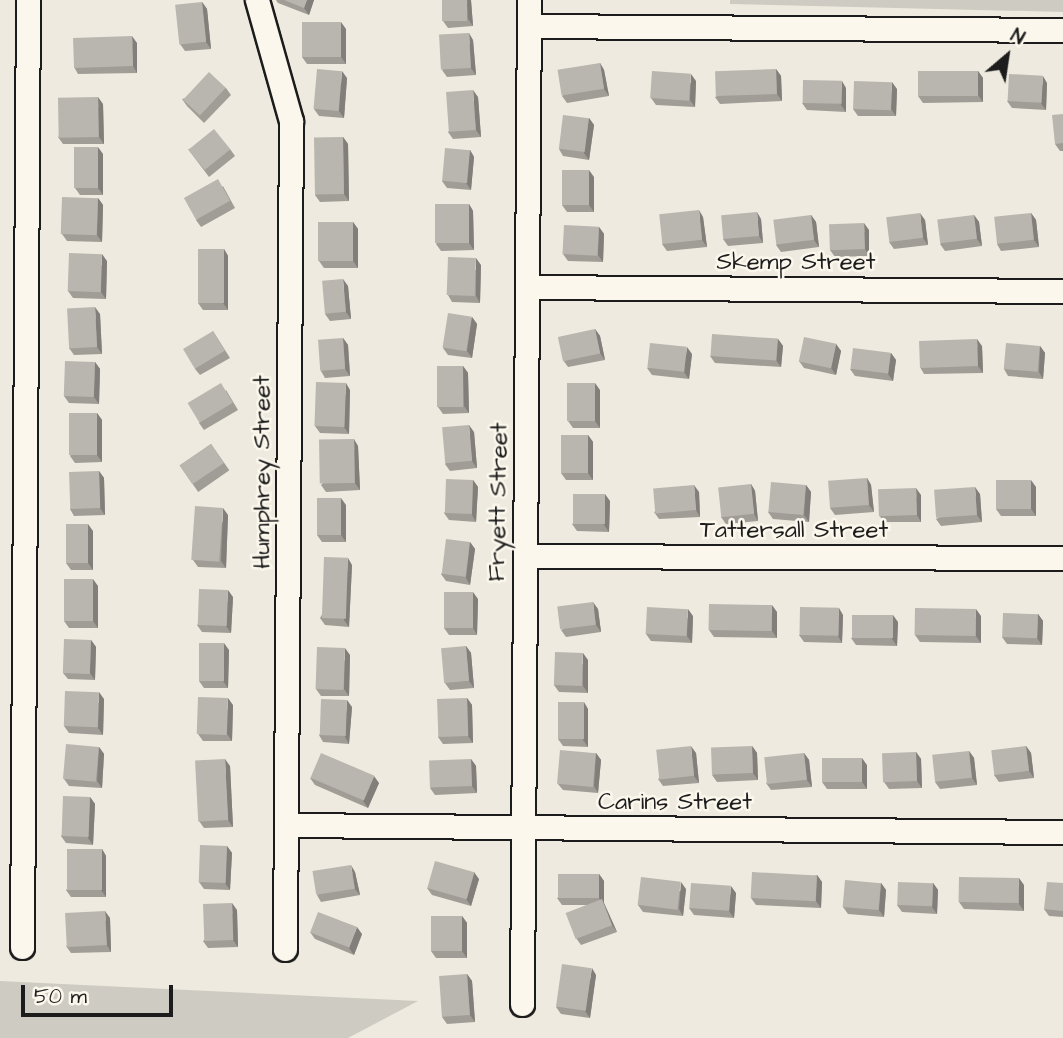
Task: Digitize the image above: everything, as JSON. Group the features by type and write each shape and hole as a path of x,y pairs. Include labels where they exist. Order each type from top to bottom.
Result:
{"street":[{"path":"22,947 28,0"},
{"name":"Humphrey Street","path":"257,0 291,121 288,825 285,949"},
{"name":"Fryett Street","path":"522,1004 529,0"},
{"path":"530,26 1063,30"},
{"name":"Skemp Street","path":"528,287 1063,291"},
{"name":"Tattersall Street","path":"525,556 1063,558"},
{"name":"Carins Street","path":"288,825 1063,832"}],"shaded area":[{"path":"730,0 1063,0 1063,12 730,4"},
{"path":"0,981 418,1001 348,1038 0,1038"}],"building":[{"path":"284,0 307,0 304,8"},
{"path":"442,0 467,0 467,21 442,21"},
{"path":"202,2 206,42 179,45 175,5"},
{"path":"302,22 341,22 341,57 302,57"},
{"path":"469,33 471,68 441,70 439,35"},
{"path":"132,36 133,66 74,68 73,38"},
{"path":"600,63 604,89 562,95 558,70"},
{"path":"317,69 342,71 338,111 314,109"},
{"path":"776,69 777,94 716,96 715,71"},
{"path":"652,71 691,74 689,101 650,98"},
{"path":"918,71 978,71 978,96 918,96"},
{"path":"209,72 226,88 200,115 183,100"},
{"path":"1009,74 1043,76 1042,103 1008,101"},
{"path":"803,80 842,81 842,104 803,103"},
{"path":"854,81 892,82 891,110 853,109"},
{"path":"473,90 476,130 449,132 446,92"},
{"path":"98,97 99,137 59,138 58,98"},
{"path":"1063,114 1063,143 1055,144 1052,115"},
{"path":"563,115 589,118 585,152 559,149"},
{"path":"214,129 230,149 205,170 188,150"},
{"path":"343,137 344,194 315,194 314,138"},
{"path":"74,147 98,147 98,188 74,188"},
{"path":"445,148 470,150 467,183 442,181"},
{"path":"562,170 589,170 589,205 562,205"},
{"path":"218,179 230,201 196,220 184,198"},
{"path":"62,197 98,198 97,235 61,234"},
{"path":"435,204 469,204 469,243 435,243"},
{"path":"699,210 702,240 662,244 659,214"},
{"path":"757,212 759,236 723,239 721,215"},
{"path":"920,213 923,238 889,242 886,217"},
{"path":"1031,213 1034,240 997,244 994,217"},
{"path":"811,215 814,240 776,244 773,220"},
{"path":"974,215 977,239 940,243 937,220"},
{"path":"318,222 353,222 353,261 318,261"},
{"path":"864,223 865,249 830,250 829,224"},
{"path":"564,225 599,227 597,256 562,254"},
{"path":"198,249 224,249 224,303 198,303"},
{"path":"69,253 102,254 101,292 68,291"},
{"path":"448,257 476,258 475,296 447,295"},
{"path":"343,279 346,312 325,314 322,281"},
{"path":"95,307 97,347 69,348 67,308"},
{"path":"448,313 472,317 466,351 443,348"},
{"path":"595,329 600,353 563,361 558,337"},
{"path":"213,331 225,351 195,369 183,349"},
{"path":"712,334 778,339 776,361 710,356"},
{"path":"804,337 836,344 831,368 799,361"},
{"path":"343,338 345,369 320,371 318,340"},
{"path":"977,339 978,366 920,368 919,341"},
{"path":"650,343 687,347 684,372 647,368"},
{"path":"1006,343 1040,346 1038,372 1004,369"},
{"path":"853,348 891,353 888,373 850,369"},
{"path":"65,361 95,362 94,397 64,396"},
{"path":"437,366 463,366 463,407 437,407"},
{"path":"316,382 346,383 344,427 314,426"},
{"path":"221,383 233,403 199,423 188,403"},
{"path":"567,383 595,383 595,421 567,421"},
{"path":"69,413 97,413 97,455 69,455"},
{"path":"469,425 472,461 445,463 442,427"},
{"path":"561,435 588,435 588,473 561,473"},
{"path":"354,439 355,483 320,484 319,440"},
{"path":"211,444 224,463 192,484 179,465"},
{"path":"99,471 100,508 70,509 69,472"},
{"path":"867,478 869,505 830,508 828,481"},
{"path":"446,479 473,480 472,514 445,513"},
{"path":"996,480 1031,480 1031,509 996,509"},
{"path":"771,482 806,485 803,515 768,512"},
{"path":"751,484 754,514 721,517 718,487"},
{"path":"694,485 696,510 655,513 653,489"},
{"path":"975,487 977,515 936,518 934,490"},
{"path":"916,488 917,515 879,516 878,489"},
{"path":"573,494 605,494 605,524 573,524"},
{"path":"317,498 341,498 341,535 317,535"},
{"path":"195,506 223,508 219,562 191,560"},
{"path":"66,524 88,524 88,563 66,563"},
{"path":"446,539 470,542 466,577 442,574"},
{"path":"324,557 348,558 346,619 322,618"},
{"path":"64,579 93,579 93,621 64,621"},
{"path":"199,589 228,590 227,626 198,625"},
{"path":"444,592 473,592 473,628 444,628"},
{"path":"593,602 596,625 560,629 557,606"},
{"path":"709,604 772,605 772,631 709,630"},
{"path":"647,607 688,609 687,636 646,634"},
{"path":"800,607 839,608 839,636 800,635"},
{"path":"915,608 976,609 976,636 915,635"},
{"path":"1003,613 1038,614 1037,638 1002,637"},
{"path":"852,615 893,615 893,638 852,638"},
{"path":"64,639 91,640 90,674 63,673"},
{"path":"199,643 224,643 224,681 199,681"},
{"path":"466,646 469,681 444,683 441,648"},
{"path":"317,647 345,648 344,690 316,689"},
{"path":"555,652 583,653 582,686 554,685"},
{"path":"65,691 99,692 98,727 64,726"},
{"path":"198,697 228,698 227,735 197,734"},
{"path":"467,698 468,736 438,737 437,699"},
{"path":"321,699 347,700 346,736 320,735"},
{"path":"558,702 584,702 584,739 558,739"},
{"path":"66,744 99,747 96,782 63,779"},
{"path":"691,746 694,776 659,779 656,750"},
{"path":"752,746 753,773 712,774 711,747"},
{"path":"1026,746 1029,771 994,775 991,750"},
{"path":"560,750 596,753 593,787 557,784"},
{"path":"969,751 972,778 935,782 932,755"},
{"path":"916,752 917,781 883,782 882,753"},
{"path":"321,753 374,776 364,801 310,778"},
{"path":"804,753 807,780 767,784 764,757"},
{"path":"822,758 862,758 862,782 822,782"},
{"path":"225,759 228,820 198,821 195,761"},
{"path":"471,759 472,786 430,787 429,760"},
{"path":"63,796 90,797 89,837 62,836"},
{"path":"200,845 227,846 226,883 199,882"},
{"path":"67,849 102,849 102,890 67,890"},
{"path":"435,861 474,872 467,899 427,888"},
{"path":"351,865 355,889 316,895 312,871"},
{"path":"752,872 817,875 816,901 751,898"},
{"path":"558,874 599,874 599,898 558,898"},
{"path":"641,877 681,882 677,910 638,905"},
{"path":"959,877 1019,878 1019,903 959,902"},
{"path":"845,880 881,883 879,910 843,907"},
{"path":"898,882 933,883 932,906 897,905"},
{"path":"1047,882 1063,883 1063,911 1044,909"},
{"path":"691,883 731,886 729,911 689,908"},
{"path":"602,899 612,925 576,939 566,913"},
{"path":"232,903 233,940 204,941 203,904"},
{"path":"105,911 107,945 67,947 65,913"},
{"path":"318,912 357,927 349,948 310,933"},
{"path":"431,916 462,916 462,951 431,951"},
{"path":"562,964 592,968 586,1011 556,1007"},
{"path":"467,974 470,1015 442,1017 439,976"}]}
